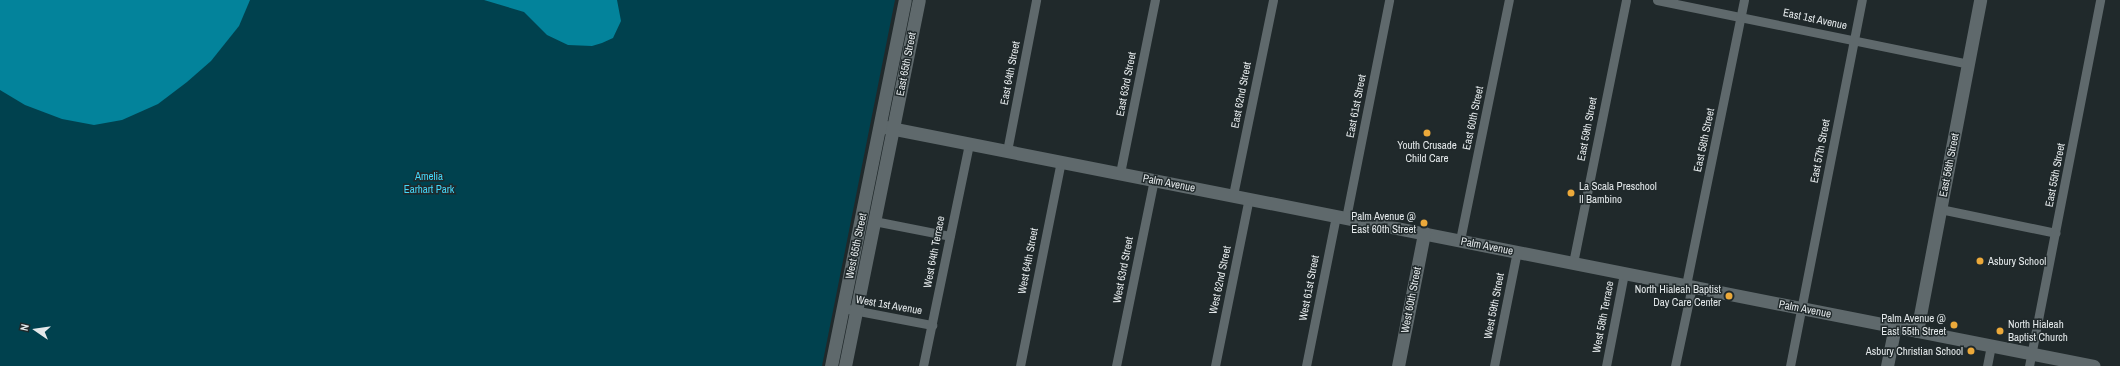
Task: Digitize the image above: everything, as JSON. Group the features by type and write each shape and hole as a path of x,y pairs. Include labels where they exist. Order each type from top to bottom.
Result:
{"main road":[{"name":"East 65th Street","path":"886,127 905,0"},
{"name":"East 65th Street","path":"886,127 919,0"},
{"name":"East 56th Street","path":"1917,331 1980,0"},
{"name":"Palm Avenue","path":"886,127 1895,326 1991,346 2030,360 2094,366"},
{"name":"West 65th Street","path":"845,366 874,221 886,127"},
{"name":"West 65th Street","path":"831,366 843,308 886,127"},
{"name":"West 60th Street","path":"1398,366 1424,233"},
{"path":"1887,366 1895,326"}],"street":[{"name":"East 64th Street","path":"1007,151 1036,0"},
{"name":"East 63rd Street","path":"1120,173 1155,0"},
{"name":"East 62nd Street","path":"1233,195 1272,0"},
{"name":"East 61st Street","path":"1341,217 1389,0"},
{"name":"East 60th Street","path":"1460,240 1509,0"},
{"name":"East 59th Street","path":"1573,263 1626,0"},
{"name":"East 1st Avenue","path":"1657,0 1741,16 1968,64"},
{"name":"East 58th Street","path":"1675,366 1744,0"},
{"name":"East 57th Street","path":"1790,366 1862,0"},
{"name":"East 55th Street","path":"2030,360 2056,233 2100,0"},
{"name":"West 64th Terrace","path":"923,366 968,143"},
{"name":"West 64th Street","path":"1020,366 1061,161"},
{"name":"West 63rd Street","path":"1116,366 1154,180"},
{"name":"West 62nd Street","path":"1215,366 1249,198"},
{"path":"1940,208 2056,233"},
{"name":"West 61st Street","path":"1306,366 1341,217"},
{"path":"874,221 950,236"},
{"name":"West 59th Street","path":"1494,366 1516,252"},
{"name":"West 58th Terrace","path":"1606,366 1624,273"},
{"name":"West 1st Avenue","path":"843,308 932,325"},
{"path":"1987,366 1991,346"}],"green space":[{"name":"Amelia Earhart Park","path":"0,0 895,0 822,366 0,366"}],"shaded area":[{"path":"0,0 250,0 239,26 211,61 187,82 158,104 122,120 94,125 62,119 25,105 0,90"},
{"path":"484,0 617,0 621,21 613,38 602,43 592,46 568,45 547,35 524,12"}],"place":[{"name":"Youth Crusade Child Care","path":"1427,133"},
{"name":"La Scala Preschool Il Bambino","path":"1571,193"},
{"name":"Palm Avenue @ East 60th Street","path":"1424,223"},
{"name":"Asbury School","path":"1980,261"},
{"name":"North Hialeah Baptist Day Care Center","path":"1729,296"},
{"name":"Palm Avenue @ East 55th Street","path":"1954,325"},
{"name":"North Hialeah Baptist Church","path":"2000,331"},
{"name":"Asbury Christian School","path":"1971,351"}]}
